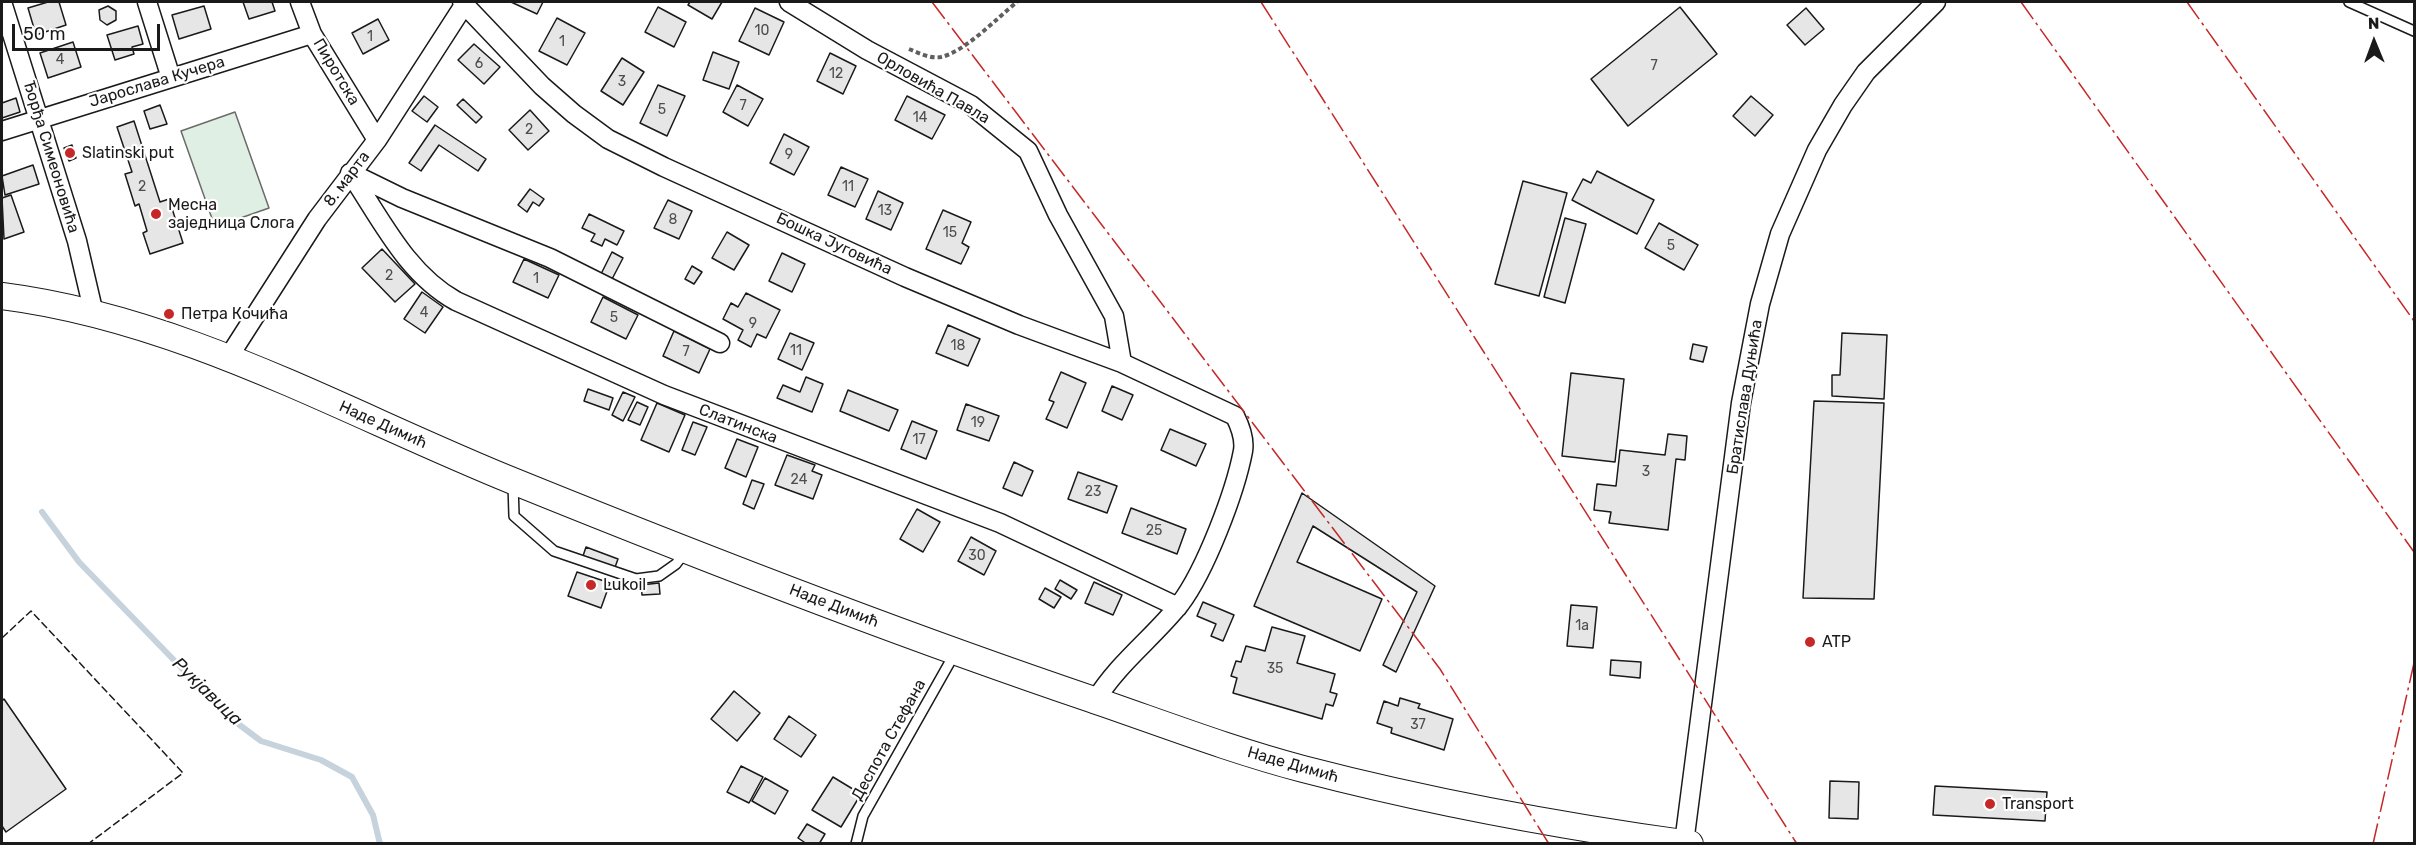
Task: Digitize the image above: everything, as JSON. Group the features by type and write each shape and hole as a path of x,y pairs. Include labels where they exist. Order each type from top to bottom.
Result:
{"main road":[{"name":"Наде Димић","path":"2,296 146,327 228,358 513,481 955,653 1258,756 1402,793 1538,820 1690,843"}],"street":[{"name":"Ђорђа Симеоновића","path":"3,2 79,249 94,314"},
{"path":"147,2 171,78"},
{"name":"Пиротска","path":"300,2 312,34 377,140"},
{"name":"Орловића Павла","path":"789,2 867,50 971,105 1028,151 1058,215 1114,316 1122,363"},
{"name":"Братислава Дуњића","path":"1684,843 1741,403 1760,304 1779,234 1818,150 1848,97 1866,72 1936,2"},
{"name":"Бошка Југовића","path":"464,3 542,86 574,114 608,138 664,167 905,277 1019,325 1122,363 1235,416 1239,424 1243,450 1221,520 1194,585 1178,607"},
{"name":"8. марта","path":"228,358 350,173 377,140 464,3"},
{"name":"Јарослава Кучера","path":"2,131 312,34"},
{"path":"350,173 402,198 550,258 720,343"},
{"name":"Слатинска","path":"350,173 411,266 437,290 456,301 664,395 1000,523 1178,607"},
{"path":"1095,701 1109,678 1178,607"}],"lane":[{"path":"2349,2 2415,31"},
{"path":"513,481 514,516 536,538 563,555 636,579 659,576 676,564 688,549"},
{"name":"Деспота Стефана","path":"856,843 863,816 955,653"}],"path":[{"path":"903,46 925,56 940,57 956,51 1017,2"}],"green space":[{"path":"235,112 269,208 215,227 181,131"}],"building":[{"path":"48,2 59,2 66,25 36,35 28,8"},
{"path":"243,2 272,2 275,11 249,19"},
{"path":"511,2 543,2 537,14"},
{"path":"690,2 722,2 712,19 688,5"},
{"path":"108,6 116,11 116,20 107,25 100,20 99,10"},
{"path":"204,6 211,29 179,39 172,15"},
{"path":"658,7 686,22 674,47 645,32"},
{"path":"1680,7 1717,54 1628,126 1591,79"},
{"path":"755,8 784,22 769,55 739,41"},
{"path":"1806,8 1824,29 1805,45 1787,25"},
{"path":"557,18 585,33 567,65 539,51"},
{"path":"378,19 389,40 363,54 352,33"},
{"path":"138,26 143,44 132,47 134,54 115,60 107,35"},
{"path":"73,42 81,67 48,78 40,53"},
{"path":"474,44 500,67 484,84 458,60"},
{"path":"713,52 739,62 729,89 703,80"},
{"path":"830,53 856,66 843,94 817,81"},
{"path":"622,58 644,72 623,105 601,91"},
{"path":"658,85 685,96 667,136 640,123"},
{"path":"737,85 763,99 748,126 723,112"},
{"path":"424,96 438,107 427,122 412,111"},
{"path":"907,96 945,115 932,139 895,120"},
{"path":"1751,96 1773,115 1755,136 1733,116"},
{"path":"16,98 20,112 2,118 2,103"},
{"path":"463,99 482,117 476,123 457,105"},
{"path":"160,105 167,124 150,129 144,111"},
{"path":"530,110 549,131 528,150 509,130"},
{"path":"134,121 160,202 169,199 183,243 150,254 143,233 147,231 139,204 135,206 125,174 132,172 117,127"},
{"path":"435,125 486,159 478,171 439,145 421,171 409,163"},
{"path":"784,134 809,147 794,175 770,163"},
{"name":"Slatinski put","path":"72,145 76,158 69,161 64,148"},
{"path":"33,165 39,184 5,195 2,176"},
{"path":"841,167 868,179 855,207 828,195"},
{"path":"1597,171 1654,200 1637,234 1572,200 1583,179 1591,183"},
{"path":"1523,181 1567,193 1539,296 1495,284"},
{"path":"530,189 544,199 539,206 533,202 527,212 518,205"},
{"path":"878,191 903,203 891,230 866,219"},
{"path":"11,195 24,232 4,239 2,198"},
{"path":"668,200 692,211 679,239 654,228"},
{"path":"943,210 971,222 962,243 969,247 961,264 926,249"},
{"path":"589,214 624,231 617,245 605,239 602,246 591,241 595,234 582,228"},
{"path":"1565,218 1586,224 1565,303 1544,297"},
{"path":"1659,223 1698,245 1684,270 1645,248"},
{"path":"727,232 749,245 734,270 712,258"},
{"path":"382,249 415,284 395,302 362,268"},
{"path":"612,252 623,258 610,283 599,278"},
{"path":"782,253 805,264 792,292 769,281"},
{"path":"524,259 559,275 548,298 513,282"},
{"path":"692,266 702,272 694,284 685,279"},
{"path":"422,292 443,307 425,333 404,319"},
{"path":"746,293 780,310 766,338 757,334 751,347 738,340 743,330 723,319 731,303 738,307"},
{"path":"603,297 638,315 626,339 591,322"},
{"path":"948,325 980,339 968,366 936,353"},
{"path":"674,331 710,349 699,373 663,356"},
{"path":"790,333 814,343 802,370 778,359"},
{"path":"1842,333 1887,335 1884,399 1832,396 1832,375 1840,375"},
{"path":"1693,344 1707,347 1703,362 1690,359"},
{"path":"1061,372 1086,383 1067,428 1046,419 1054,402 1049,400"},
{"path":"1571,373 1624,379 1615,462 1562,456"},
{"path":"806,377 823,384 812,412 777,398 783,385 800,392"},
{"path":"1112,386 1133,395 1122,420 1102,411"},
{"path":"588,389 613,398 609,410 584,401"},
{"path":"848,390 898,410 889,431 840,411"},
{"path":"623,392 635,397 623,421 612,415"},
{"path":"1814,401 1884,403 1874,599 1803,598"},
{"path":"637,402 648,407 640,425 628,420"},
{"path":"657,403 685,415 669,452 641,440"},
{"path":"966,404 999,416 989,441 957,430"},
{"path":"912,421 937,431 926,459 901,449"},
{"path":"693,422 707,427 695,455 682,450"},
{"path":"1170,429 1206,444 1196,466 1161,450"},
{"path":"1668,434 1687,436 1685,460 1676,459 1668,530 1609,523 1611,512 1594,510 1597,484 1616,486 1620,450 1665,455"},
{"path":"737,439 758,447 746,477 725,468"},
{"path":"787,455 815,465 812,471 822,475 813,499 775,485"},
{"path":"1014,462 1033,471 1022,496 1003,488"},
{"path":"1078,472 1117,486 1107,513 1068,499"},
{"path":"752,480 764,484 754,509 743,504"},
{"path":"1302,493 1435,586 1396,672 1383,665 1417,592 1313,526 1297,562 1382,599 1360,651 1254,606"},
{"path":"1131,508 1186,529 1177,554 1122,533"},
{"path":"917,509 940,522 923,552 900,539"},
{"path":"971,537 996,551 984,575 958,561"},
{"path":"586,547 618,559 614,570 582,559"},
{"path":"577,572 610,583 601,608 568,596"},
{"path":"1060,580 1077,590 1071,599 1055,589"},
{"path":"1094,582 1122,595 1113,615 1085,603"},
{"path":"659,583 660,594 642,595 641,585"},
{"path":"1045,588 1061,597 1054,608 1039,599"},
{"path":"1203,602 1234,615 1223,641 1211,636 1216,624 1197,616"},
{"path":"1571,605 1597,607 1593,648 1567,646"},
{"path":"1272,627 1305,636 1297,663 1335,674 1330,692 1337,694 1333,706 1326,704 1322,719 1233,693 1237,678 1231,676 1236,661 1241,662 1246,646 1265,651"},
{"path":"1611,660 1641,662 1640,678 1610,675"},
{"path":"734,691 760,713 737,741 711,719"},
{"path":"1400,698 1420,704 1418,708 1453,719 1444,750 1391,733 1392,728 1377,723 1384,701 1398,706"},
{"path":"4,699 66,789 6,832 2,826 2,701"},
{"path":"789,716 816,735 801,757 774,739"},
{"path":"741,766 763,777 749,803 727,792"},
{"path":"833,777 861,794 841,827 812,810"},
{"path":"765,778 788,791 775,814 752,801"},
{"path":"1830,781 1859,782 1858,819 1829,818"},
{"name":"Transport","path":"1935,786 2047,792 2045,821 1933,815"},
{"path":"807,824 825,834 819,844 807,844 798,838"}],"waterway":[{"name":"Рукјавица","path":"42,512 79,562 229,717 261,741 321,760 352,777 373,815 380,844"}],"fence":[{"path":"2,638 31,611 183,773 88,844"}],"power":[{"path":"932,2 1440,669 1549,844"},
{"path":"1261,2 1797,844"},
{"path":"2021,2 2414,552"},
{"path":"2187,2 2414,321"},
{"path":"2373,844 2414,663"}],"place":[{"name":"Slatinski put","path":"70,153"},
{"name":"Месна заједница Слога","path":"156,214"},
{"name":"Петра Кочића","path":"169,314"},
{"name":"Lukoil","path":"591,585"},
{"name":"ATP","path":"1810,642"},
{"name":"Transport","path":"1990,804"}]}
